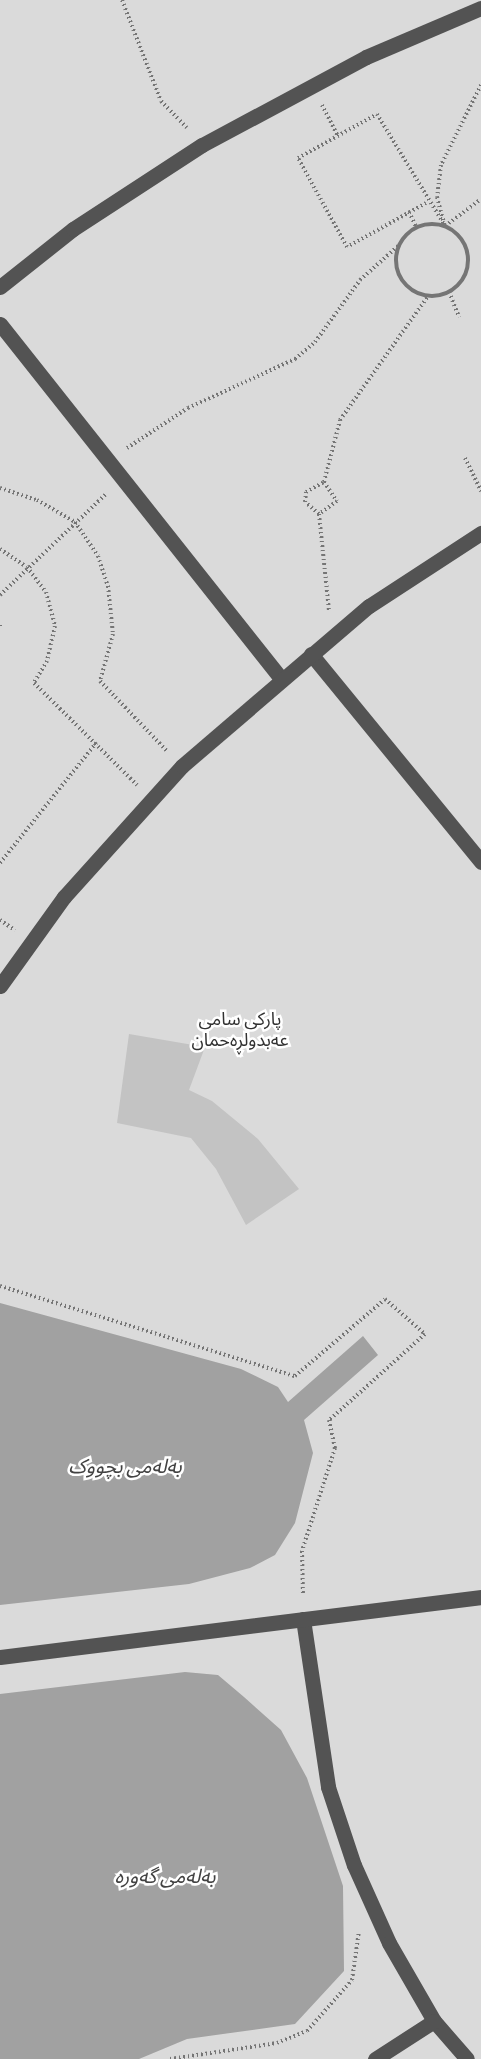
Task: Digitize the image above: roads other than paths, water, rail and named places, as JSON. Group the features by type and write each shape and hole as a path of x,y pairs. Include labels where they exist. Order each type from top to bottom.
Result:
{"lane":[{"path":"0,287 73,229 202,145 311,86 481,8"},
{"path":"0,324 121,481 281,679"},
{"path":"0,986 57,905 182,766 369,606 481,533"},
{"path":"311,654 481,862"},
{"path":"0,1657 481,1597"},
{"path":"303,1620 328,1787 389,1943 434,2021 467,2059"},
{"path":"375,2059 434,2021"}],"water":[{"name":"بەلەمی بچووک","path":"0,1303 241,1369 278,1387 288,1402 363,1336 378,1355 304,1420 313,1453 295,1523 275,1555 250,1568 189,1584 0,1605"},
{"name":"بەلەمی گەورە","path":"185,1672 218,1675 244,1697 281,1730 307,1778 343,1886 344,1971 295,2024 187,2039 139,2059 0,2059 0,1694"}],"park label":[{"name":"پارکی سامی عەبدولڕەحمان","path":"240,1029"}]}
